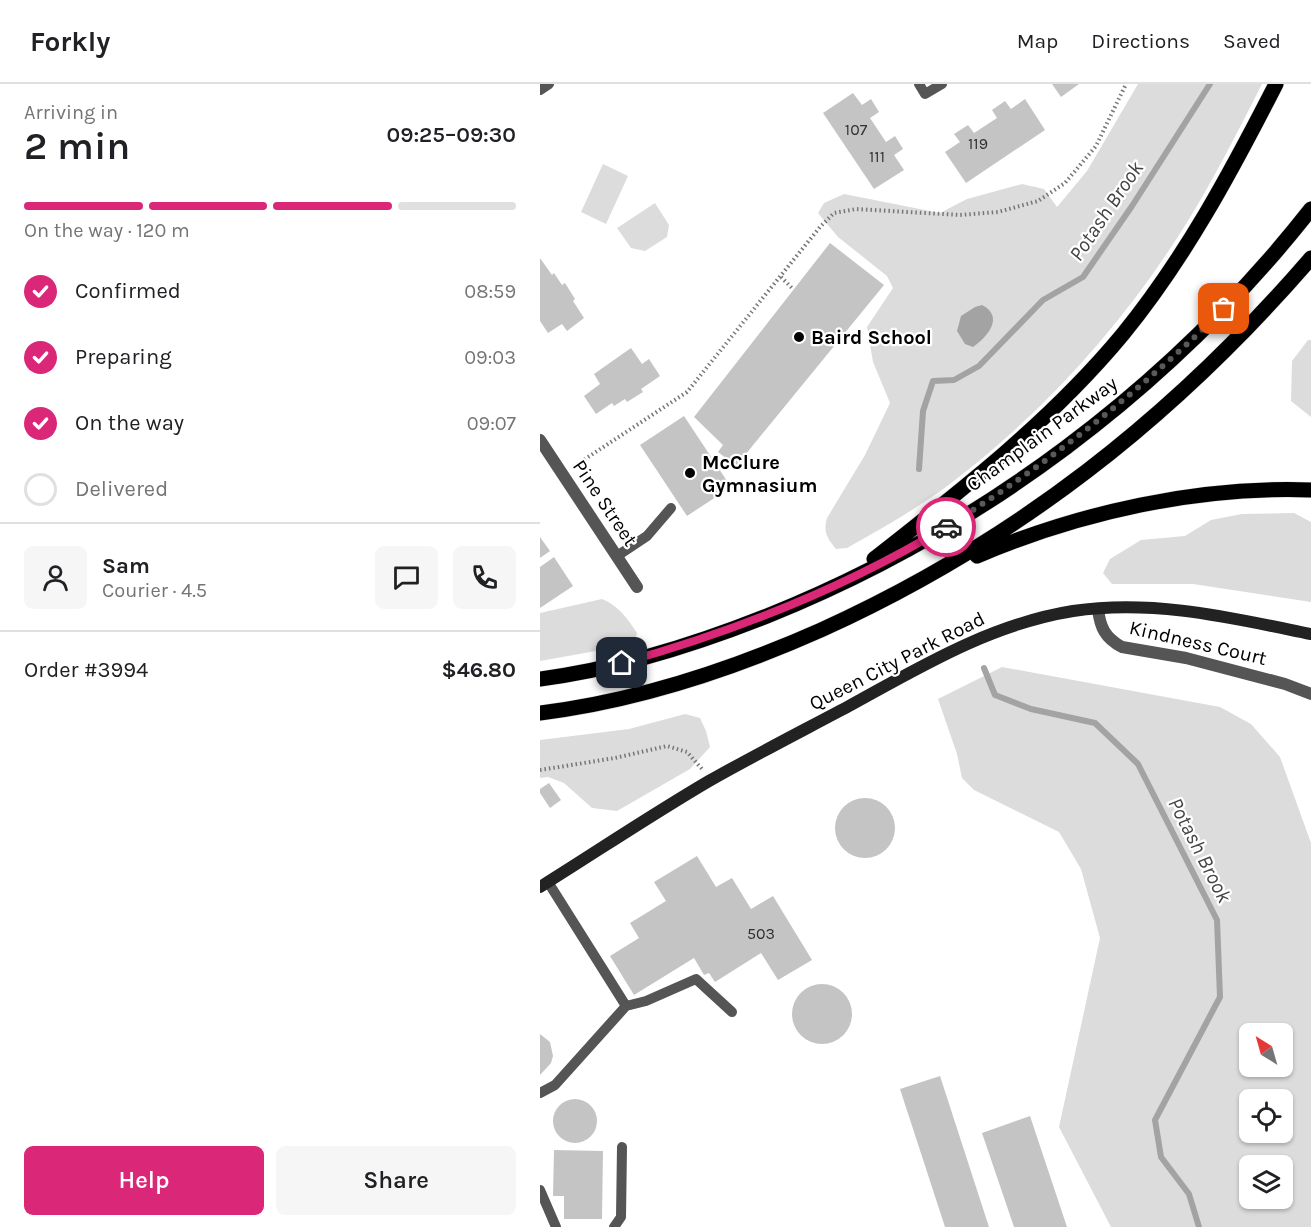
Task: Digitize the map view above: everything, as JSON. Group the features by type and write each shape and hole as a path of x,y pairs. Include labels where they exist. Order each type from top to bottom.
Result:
{"main road":[{"path":"844,583 977,478 1054,408 1101,360 1144,307 1197,231 1276,84"},
{"name":"Champlain Parkway","path":"540,679 622,663 678,648 733,629 844,583 918,544 979,507 1057,453 1115,408 1172,359 1224,309 1311,209"},
{"path":"922,580 1015,524 1078,479 1136,433 1217,358 1311,258"},
{"path":"540,713 635,696 692,680 795,641 922,580 1003,546 1113,512 1168,500 1220,493 1311,490"}],"street":[{"name":"Pine Street","path":"540,440 638,587"},
{"name":"Queen City Park Road","path":"544,885 710,781 924,665 972,642 1026,622 1073,611 1140,607 1187,610 1311,634"},
{"name":"Kindness Court","path":"1098,609 1105,634 1122,647 1186,658 1285,684 1311,694"}],"lane":[{"path":"540,90 549,84"},
{"path":"919,84 926,94 942,84"},
{"path":"617,556 647,536 671,508"},
{"path":"544,885 626,1006"},
{"path":"540,1094 555,1085 626,1006 696,979 732,1012"},
{"path":"614,1227 621,1217 622,1148"},
{"path":"540,1190 556,1227"}],"path":[{"path":"562,474 687,392 820,227 834,213 856,209 960,215 998,212 1038,201 1065,183 1096,146 1126,84"},
{"path":"781,277 793,289"},
{"path":"540,770 674,746 687,752 710,781"}],"shaded area":[{"path":"1138,84 1262,84 1186,224 1137,295 1082,362 1021,424 942,490 847,548 836,549 827,535 825,527 827,518 865,455 890,403 873,362 867,327 893,288 887,276 838,237 818,213 824,203 844,194 940,213 967,199 1022,184 1044,189 1057,207 1087,171"},
{"path":"603,164 628,176 606,224 581,212"},
{"path":"655,203 669,225 667,237 645,251 631,248 617,228"},
{"path":"982,305 989,310 993,321 984,338 973,347 965,344 957,331 961,316"},
{"path":"1308,340 1311,340 1311,417 1291,401 1292,361"},
{"path":"1294,513 1311,522 1311,602 1193,584 1112,584 1103,573 1110,559 1141,540 1185,536 1211,520 1242,514"},
{"path":"602,599 618,609 630,622 637,633 634,642 624,646 540,661 540,613"},
{"path":"1002,667 1220,707 1251,724 1280,757 1311,843 1311,1227 1111,1227 1059,1127 1100,938 1081,869 1059,832 974,790 962,778 957,754 938,699"},
{"path":"685,714 700,718 710,747 690,769 617,811 592,808 564,783 548,777 540,778 540,740 629,729"}],"building":[{"path":"1052,84 1079,84 1061,97"},
{"path":"853,93 862,105 871,99 879,112 870,118 886,142 895,136 903,149 894,155 904,170 874,189 823,113"},
{"path":"1025,99 1045,130 966,183 945,152 960,142 954,134 968,125 974,133 997,118 992,110 1005,101 1011,109"},
{"name":"Baird School","path":"830,243 884,285 736,466 718,452 723,445 694,417"},
{"path":"540,258 562,285 565,283 584,318 567,331 562,324 548,333 540,321"},
{"path":"631,348 642,364 649,359 660,376 641,389 643,392 627,402 625,399 614,406 612,403 596,414 584,396 600,384 594,374"},
{"name":"McClure Gymnasium","path":"684,416 731,487 687,516 640,445"},
{"path":"540,537 550,551 540,558"},
{"path":"554,557 573,586 540,608 540,567"},
{"path":"549,783 561,800 550,808 540,793 540,789"},
{"path":"865,798 882,803 890,811 895,828 890,845 882,853 865,858 848,853 840,845 835,828 840,811 848,803"},
{"path":"697,856 716,887 732,878 751,909 773,896 812,960 778,980 761,953 715,982 709,973 704,975 694,958 634,995 610,956 639,938 630,923 666,901 654,882"},
{"path":"822,984 839,989 847,997 852,1014 847,1031 839,1039 822,1044 805,1039 797,1031 792,1014 797,997 805,989"},
{"path":"540,1034 550,1042 553,1056 551,1063 540,1075"},
{"path":"940,1076 989,1227 945,1227 900,1089"},
{"path":"575,1099 584,1100 591,1105 596,1112 596,1130 591,1137 584,1142 575,1143 566,1142 559,1137 554,1130 553,1121 554,1112 559,1105 566,1100"},
{"path":"1030,1116 1067,1227 1014,1227 982,1133"},
{"path":"554,1150 603,1151 602,1219 564,1219 564,1196 553,1196"}],"waterway":[{"name":"Potash Brook","path":"919,469 923,411 933,381 954,380 979,366 1043,300 1083,277 1132,206 1210,84"},
{"name":"Potash Brook","path":"984,668 995,695 1031,709 1095,723 1138,764 1217,920 1220,997 1155,1120 1161,1157 1189,1194 1199,1227"}],"way so far":[{"path":"946,527 979,507 1087,430 1185,347 1224,309"}],"place":[{"name":"Baird School","path":"799,337"},
{"name":"McClure Gymnasium","path":"690,473"}],"route":[{"path":"622,663 678,648 788,607 844,583 946,527"}]}
